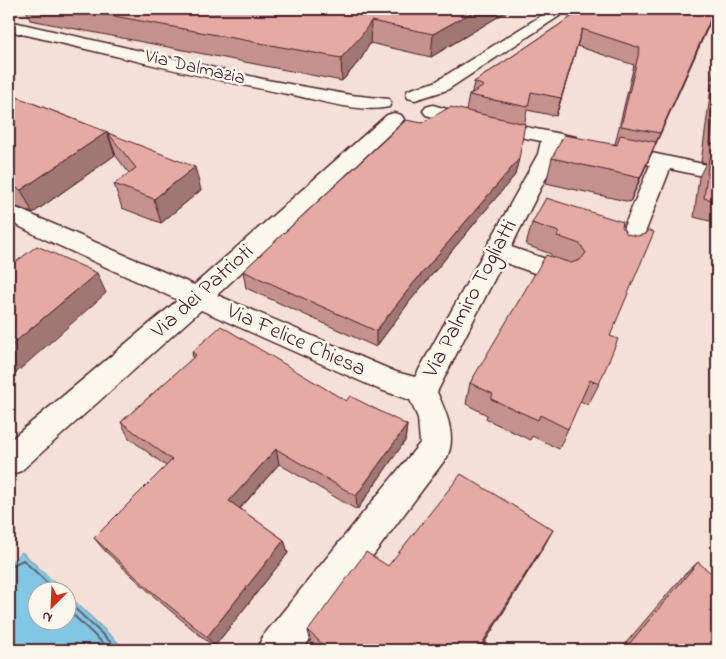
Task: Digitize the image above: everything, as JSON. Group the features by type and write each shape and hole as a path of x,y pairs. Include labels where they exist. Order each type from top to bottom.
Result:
{"street":[{"path":"415,94 430,101 434,106 407,115 391,96 415,94 441,86 562,9"},
{"name":"Via Dalmazia","path":"9,26 407,115 473,122 717,173"},
{"name":"Via dei Patrioti","path":"9,461 407,115"},
{"name":"Via Palmiro Togliatti","path":"277,650 436,447 434,418 422,392 548,154 552,138"},
{"path":"627,248 658,174 661,161"},
{"name":"Via Felice Chiesa","path":"9,212 46,231 388,381 422,392"},
{"path":"496,250 563,274"}],"water":[{"path":"22,552 54,582 28,582 28,632 78,632 78,604 126,650 9,650 9,564"}],"building":[{"path":"76,9 478,9 433,34 371,21 361,36 341,58"},
{"path":"583,9 715,9 660,133 621,126 640,48 582,29 561,98 531,92 528,107 469,95 484,86 474,82"},
{"path":"717,88 717,145 710,143"},
{"path":"9,94 107,132 21,190 9,185"},
{"path":"450,107 525,124 519,159 412,285 376,331 243,271 406,120 422,123"},
{"path":"108,133 195,167 154,199 114,184 136,168"},
{"path":"564,135 617,145 620,135 656,142 640,178 552,158"},
{"path":"709,158 717,160 717,201 704,198"},
{"path":"546,198 623,222 622,227 627,234 637,236 646,234 649,230 654,232 610,336 618,339 599,384 590,380 568,429 540,415 538,420 491,399 493,394 470,383 546,255 571,263 580,260 586,253 580,244 557,236 559,232 532,223"},
{"path":"37,246 97,273 9,347 9,267"},
{"path":"221,326 346,401 350,396 407,425 356,496 276,449 229,501 284,540 207,637 150,590 94,538 172,460 121,422 196,355 192,352"},
{"path":"461,474 553,530 478,650 329,650 308,631 366,552 388,566"},
{"path":"698,562 717,578 717,650 624,650"}]}
